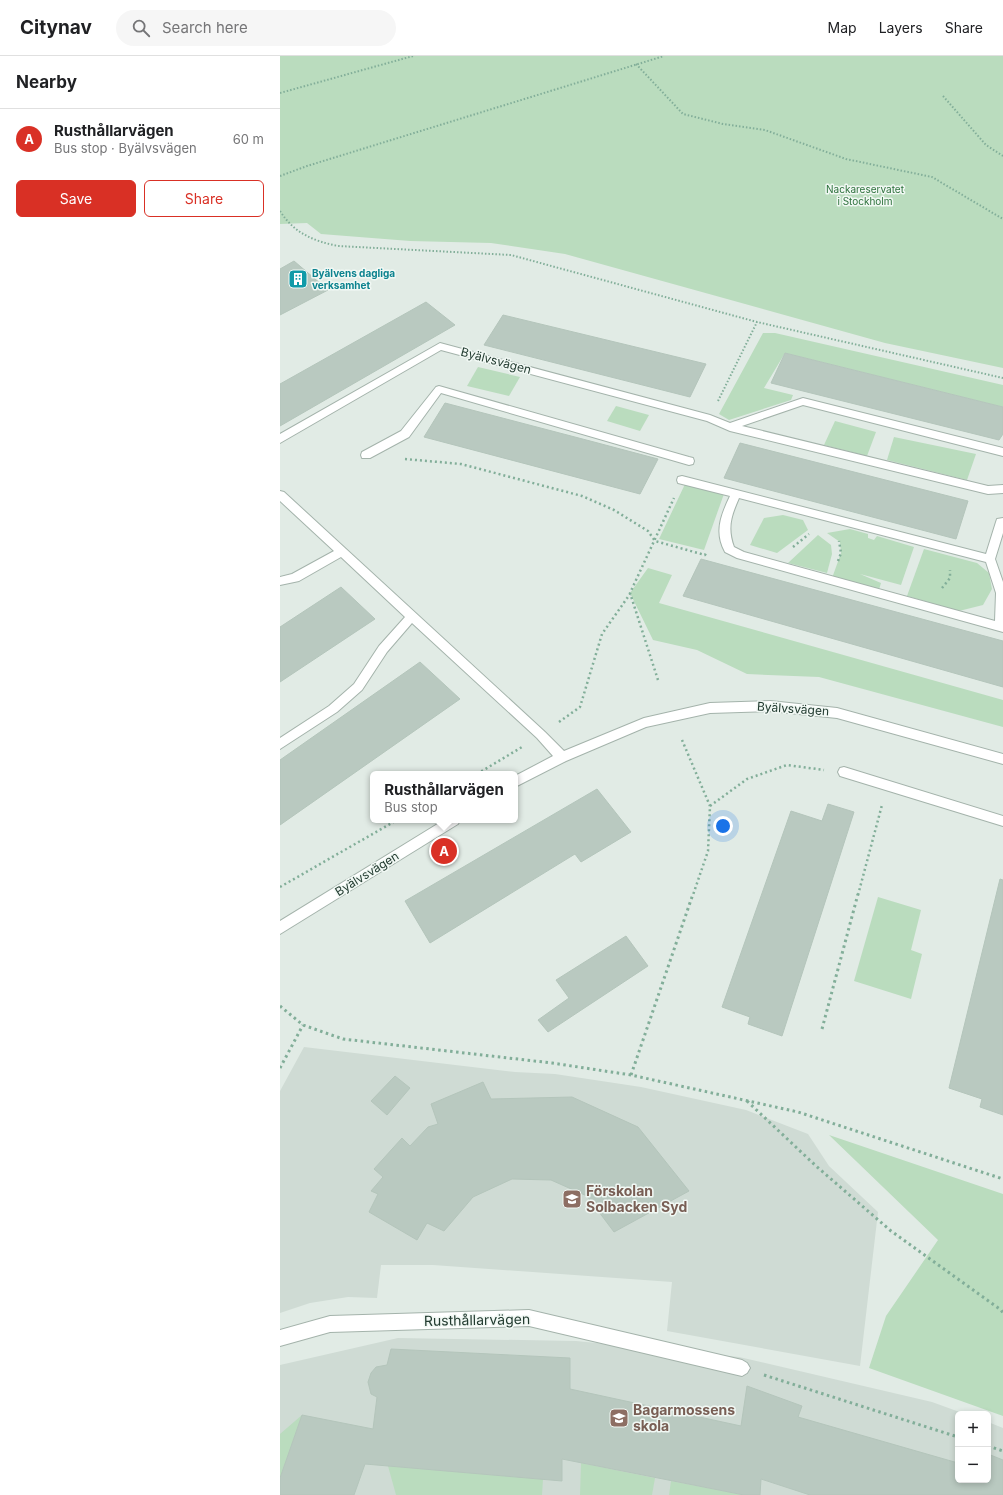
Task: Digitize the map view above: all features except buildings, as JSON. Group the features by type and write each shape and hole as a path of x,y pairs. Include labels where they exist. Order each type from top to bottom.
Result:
{"street":[{"name":"Byälvsvägen","path":"280,439 440,346 710,418 730,426 988,490 1003,489"},
{"path":"370,453 405,434 439,389 689,461"},
{"path":"730,426 803,401 1003,452"},
{"path":"682,480 990,559"},
{"path":"736,494 723,522 724,535 729,549 741,556 1002,628 1001,593 990,559 1001,522 1003,522"},
{"path":"280,495 542,735 562,757"},
{"path":"280,581 295,578 341,552"},
{"path":"280,744 333,709 358,687 388,642 412,616"},
{"name":"Byälvsvägen","path":"518,780 562,757 644,723 710,708 770,706 837,713 1003,759"},
{"path":"844,772 1003,821"},
{"name":"Byälvsvägen","path":"280,928 449,823"},
{"name":"Rusthållarvägen","path":"280,1338 330,1324 529,1318 742,1368"}],"path":[{"path":"280,93 413,56"},
{"path":"280,176 307,166 587,81 664,56"},
{"path":"636,64 683,114 724,124 764,130 846,159 932,177 1003,219"},
{"path":"943,96 986,145 1003,156"},
{"path":"280,211 284,218 301,235 315,242 338,246 511,255 757,322 1003,378"},
{"path":"370,453 405,459 461,464 582,496 614,510 648,531 655,541 705,555 711,541 724,535"},
{"path":"772,564 816,528 822,516"},
{"path":"816,528 830,534 840,542 841,553 831,581"},
{"path":"936,610 939,592 950,578 951,572 947,560 946,548"},
{"path":"482,771 542,735 580,707 602,634 630,593"},
{"path":"631,1075 708,851 710,806 682,740"},
{"path":"710,806 747,779 787,765 844,772"},
{"path":"822,1029 888,785"},
{"path":"280,887 392,823"},
{"path":"280,1006 303,1025 343,1039 552,1063 631,1075 798,1112 1003,1179"},
{"path":"280,1068 303,1025"},
{"path":"747,1101 816,1166 891,1231 1001,1310 1003,1313"},
{"path":"742,1368 955,1436"},
{"path":"991,1447 1003,1451"}],"shaded area":[{"name":"Förskolan Solbacken Syd","path":"304,1047 515,1072 555,1074 641,1087 746,1110 808,1134 829,1166 878,1212 860,1366 667,1331 672,1282 433,1265 381,1265 377,1298 348,1297 310,1303 280,1313 280,1091"},
{"name":"Bagarmossens skola","path":"398,1338 576,1341 739,1357 932,1402 957,1411 955,1411 955,1483 991,1483 991,1423 1003,1428 1003,1495 280,1495 280,1365"}],"green space":[{"name":"Nackareservatet i Stockholm","path":"280,56 1003,56 1003,368 885,343 565,254 491,243 410,241 321,234 307,223 280,224"},
{"path":"763,333 775,333 1003,385 1003,407 785,353 764,388 793,395 791,400 729,420 719,414"},
{"path":"478,367 520,377 509,396 467,386"},
{"path":"616,406 649,415 640,431 607,421"},
{"path":"835,421 876,432 867,456 824,445"},
{"path":"894,437 976,454 967,480 887,460"},
{"path":"686,482 725,491 704,550 659,539"},
{"path":"783,515 803,520 808,530 777,553 750,545 764,518"},
{"path":"850,529 868,534 868,538 874,540 877,536 914,547 901,585 860,574 881,583 878,593 831,581 841,553 840,542 827,533"},
{"path":"818,535 831,545 832,554 827,573 788,563"},
{"path":"924,549 977,563 989,573 992,589 983,605 959,611 907,596"},
{"path":"648,568 672,575 659,603 1003,700 1003,727 819,677 747,674 697,650 653,640 630,593"},
{"path":"878,897 921,910 911,950 922,954 911,999 854,981"},
{"path":"829,1135 1003,1194 1003,1416 869,1368 886,1316 938,1240"},
{"path":"302,1415 280,1478 280,1434"},
{"path":"581,1463 655,1478 652,1495 580,1495"},
{"path":"388,1466 543,1479 542,1495 396,1495"},
{"path":"671,1481 744,1495 669,1495"}],"place":[{"name":"Byälvens dagliga verksamhet","path":"298,279"},
{"name":"Rusthållarvägen","path":"444,851"},
{"name":"Förskolan Solbacken Syd","path":"572,1199"},
{"name":"Bagarmossens skola","path":"619,1418"}]}
